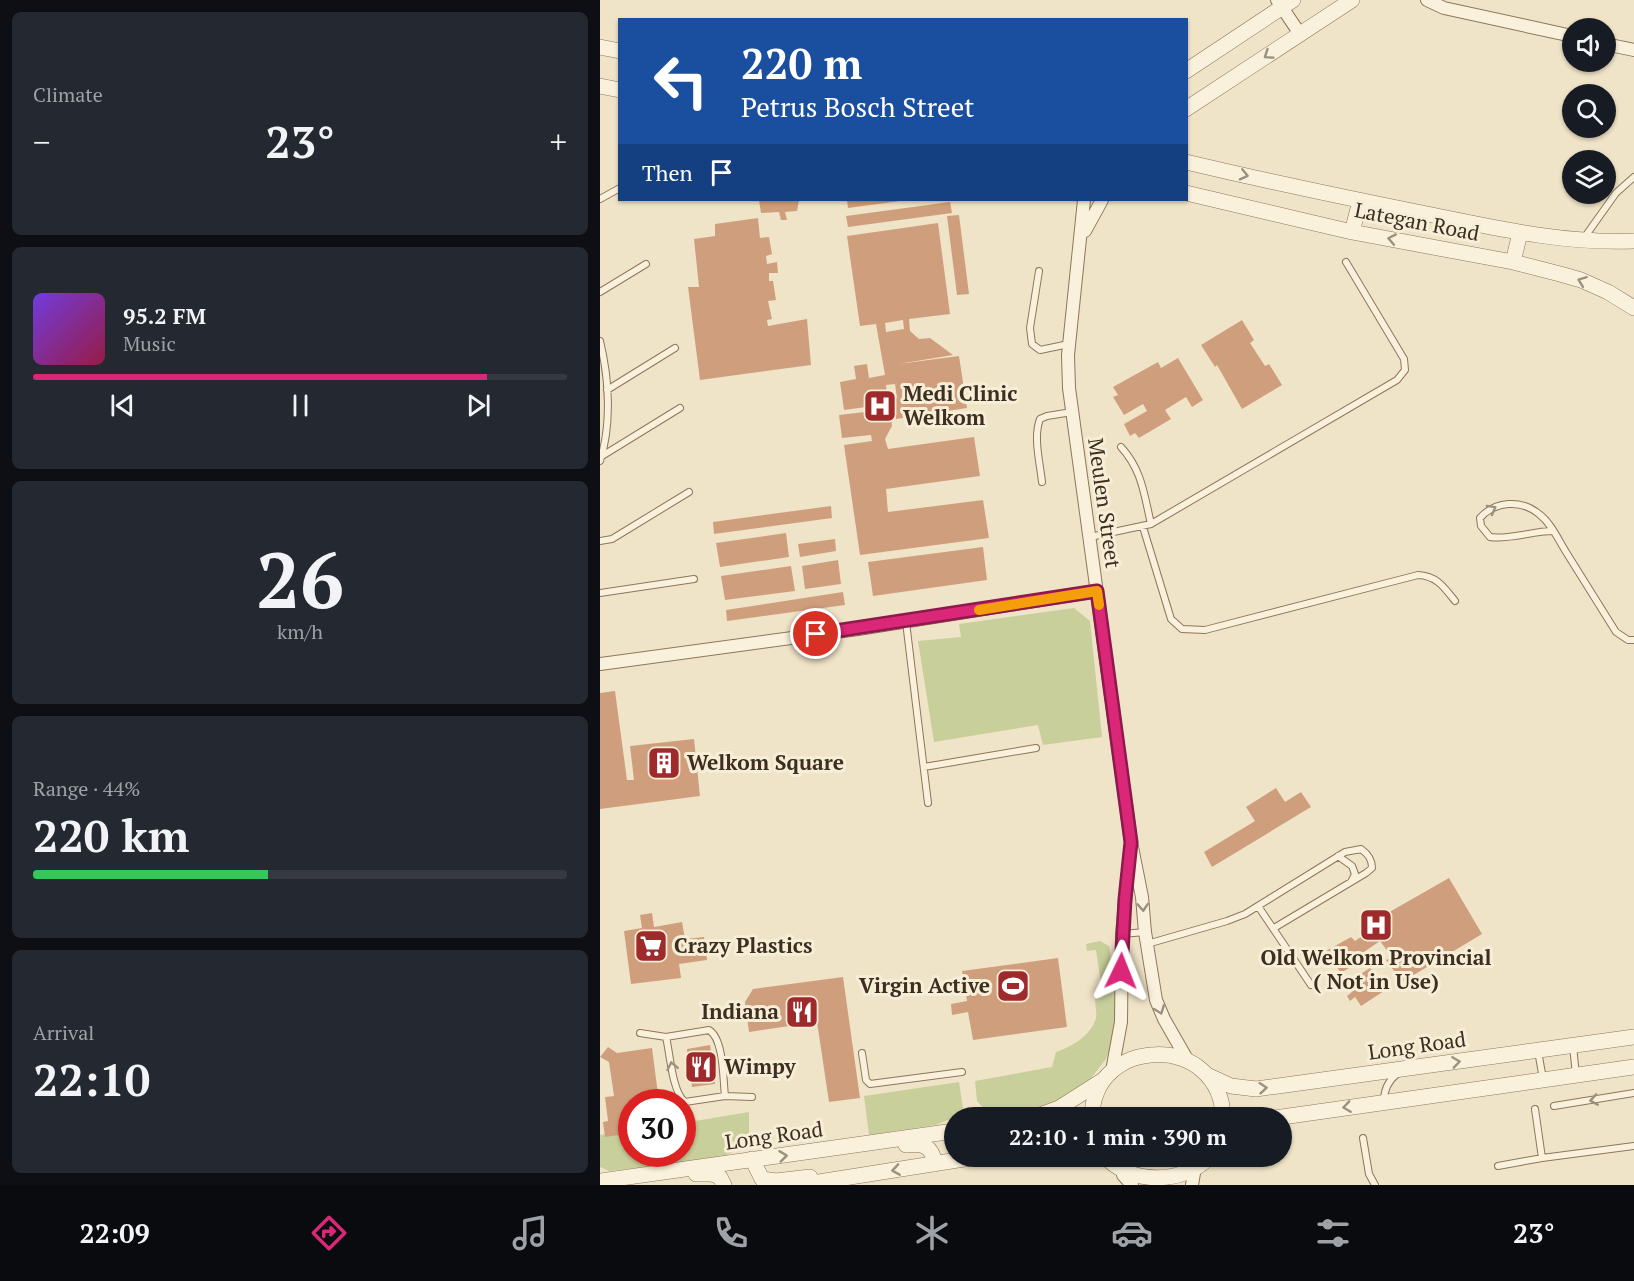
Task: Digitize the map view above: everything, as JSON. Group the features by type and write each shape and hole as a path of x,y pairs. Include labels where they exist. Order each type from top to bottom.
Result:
{"street":[{"path":"1188,110 1352,0"},
{"path":"1427,0 1444,8 1562,34"},
{"path":"1188,70 1284,2 1299,34"},
{"path":"1616,46 1634,50"},
{"path":"600,47 618,51"},
{"path":"600,86 618,90"},
{"name":"Lategan Road","path":"1192,163 1360,201 1520,233 1581,241 1634,241"},
{"name":"Lategan Road","path":"1188,193 1352,231 1513,262 1581,280 1634,308"},
{"name":"Meulen Street","path":"1084,201 1067,363 1072,412 1131,842 1142,897 1156,1000 1167,1026 1188,1061"},
{"name":"Meulen Street","path":"1081,240 1101,201"},
{"path":"1352,231 1360,201"},
{"path":"1513,262 1520,233"},
{"path":"600,664 906,621 1097,591"},
{"name":"Meulen Street","path":"1109,1075 1121,1022 1122,934 1131,842"},
{"name":"Long Road","path":"1207,1075 1232,1086 1256,1089 1634,1037"},
{"path":"1061,1107 1131,1059 1149,1054 1169,1054 1188,1061 1207,1075 1217,1090 1221,1107"},
{"path":"1292,1116 1634,1067"},
{"path":"1094,1107 1095,1099 1109,1075"},
{"name":"Long Road","path":"600,1181 944,1133"},
{"path":"850,1147 867,1149 922,1144 930,1148 935,1164"},
{"path":"752,1159 762,1179 777,1181 825,1176 840,1179"},
{"path":"800,1185 944,1162"},
{"path":"1113,1167 1128,1180 1160,1184 1193,1179 1202,1167"},
{"path":"666,1172 711,1174 720,1177 723,1185"}],"lane":[{"path":"1581,241 1616,193 1634,177"},
{"path":"600,199 618,189"},
{"path":"1090,537 1151,524 1397,380 1405,370 1404,359 1346,262"},
{"path":"600,292 646,264"},
{"path":"1039,271 1030,328 1032,344 1040,350 1069,344"},
{"path":"600,341 607,390 601,458"},
{"path":"607,390 675,348"},
{"path":"601,458 680,408"},
{"path":"1042,482 1038,443 1040,419 1072,412"},
{"path":"1121,447 1136,467 1142,481 1151,524"},
{"path":"600,541 612,539 688,492"},
{"path":"1553,531 1490,537 1481,526 1480,518 1494,506 1505,503 1521,505 1539,514 1553,531 1616,632 1628,640 1634,640"},
{"path":"1143,527 1171,619 1182,629 1205,630 1418,575 1436,578 1455,601"},
{"path":"600,593 694,579"},
{"path":"906,621 928,803"},
{"path":"924,767 1036,748"},
{"path":"1122,934 1146,938 1227,921 1258,906 1345,852 1361,849 1370,858 1371,868 1366,873 1274,927"},
{"path":"1338,856 1352,866 1354,874 1351,882"},
{"path":"1258,906 1311,985"},
{"path":"640,1033 666,1037 709,1030 713,1032 719,1043 725,1096"},
{"path":"666,1037 677,1090 682,1100 685,1102 725,1096 752,1097"},
{"path":"1572,1046 1576,1076"},
{"path":"1538,1051 1543,1080"},
{"path":"862,1053 866,1080 870,1084 962,1072"},
{"path":"1384,1102 1384,1091 1388,1084 1403,1069"},
{"path":"1554,1106 1634,1093"},
{"path":"1535,1109 1542,1158"},
{"path":"1363,1138 1369,1174 1375,1185"},
{"path":"1498,1166 1634,1146"}],"green space":[{"path":"1074,608 1090,621 1102,737 1043,745 1038,725 934,742 918,641 961,637 959,624"},
{"path":"1100,941 1109,946 1117,994 1116,1033 1106,1059 1084,1087 1045,1107 982,1107 977,1101 975,1081 1052,1067 1056,1052 1074,1044 1090,1030 1096,1018 1095,999 1103,997 1096,950 1087,951 1086,944"},
{"path":"959,1082 963,1107 944,1107 944,1122 936,1125 869,1135 864,1096"},
{"path":"749,1112 749,1138 739,1149 718,1159 696,1161 696,1121"},
{"path":"618,1133 618,1167 645,1167 609,1171 600,1167 600,1135"}],"building":[{"path":"759,201 799,201 797,211 785,212 787,220 781,220 779,212 761,213"},
{"path":"847,201 900,201 848,208"},
{"path":"950,202 952,213 848,227 846,216"},
{"path":"959,215 969,294 957,295 947,216"},
{"path":"758,218 760,238 769,237 772,254 766,256 767,264 777,262 778,273 769,273 769,281 773,281 776,300 768,301 772,319 767,320 768,326 807,319 811,365 700,380 688,287 699,287 694,239 715,236 715,224"},
{"path":"938,223 950,314 909,319 910,331 919,339 930,338 953,355 898,364 959,356 967,408 896,419 893,398 897,398 895,384 886,385 888,404 844,410 840,382 856,379 854,366 867,364 869,378 885,375 876,324 860,326 847,236","holes":["903,320 904,329 886,332 885,323"]},
{"path":"1242,320 1254,340 1250,343 1265,366 1269,364 1282,385 1242,409 1217,365 1215,367 1201,345"},
{"path":"1178,358 1203,400 1192,407 1186,397 1165,410 1171,419 1139,438 1135,433 1130,436 1124,424 1147,411 1143,404 1124,415 1113,397 1118,395 1113,387 1158,362 1161,368"},
{"path":"890,409 892,426 885,439 888,449 974,437 980,476 886,489 888,512 983,500 989,538 860,555 844,445 872,441 871,435 842,438 839,415"},
{"path":"831,506 832,518 714,534 713,522"},
{"path":"786,533 789,557 720,567 716,543"},
{"path":"835,539 836,551 800,557 798,544"},
{"path":"983,547 987,580 873,596 868,562"},
{"path":"838,560 841,584 805,589 802,566"},
{"path":"791,566 795,591 725,600 721,576"},
{"path":"843,592 845,605 727,621 726,610"},
{"name":"Welkom Square","path":"615,691 627,780 634,780 630,746 694,739 700,796 600,809 600,693"},
{"path":"1276,788 1285,802 1301,792 1311,807 1212,867 1204,852 1255,821 1246,807"},
{"path":"1449,878 1482,934 1402,982 1386,960 1392,957 1380,941 1361,954 1365,958 1341,973 1326,951 1351,937 1355,941 1368,932 1365,926"},
{"path":"652,913 654,927 682,922 685,939 704,937 707,960 679,964 681,978 631,984 624,931 642,928 640,915"},
{"name":"Virgin Active","path":"1058,958 1067,1027 973,1040 968,1012 952,1015 951,1004 967,1001 962,971"},
{"path":"1370,968 1384,991 1361,1006 1355,997 1350,1001 1347,996 1352,992 1346,983"},
{"path":"843,977 860,1098 829,1102 817,1022 749,1032 745,1002 753,989"},
{"name":"Wimpy","path":"710,1045 715,1084 692,1087 687,1049"},
{"path":"608,1047 617,1053 652,1048 657,1089 618,1089 618,1135 605,1137 603,1122 608,1121 605,1097 614,1096 609,1062 600,1057"}],"slow traffic":[{"path":"979,610 1097,591 1099,605"}],"place":[{"name":"Medi Clinic Welkom","path":"880,406"},
{"name":"Welkom Square","path":"664,763"},
{"name":"Old Welkom Provincial ( Not in Use)","path":"1376,925"},
{"name":"Crazy Plastics","path":"651,946"},
{"name":"Virgin Active","path":"1013,986"},
{"name":"Indiana","path":"802,1012"},
{"name":"Wimpy","path":"701,1067"}],"route":[{"path":"816,634 1097,591 1131,842 1122,934 1121,971"}]}
